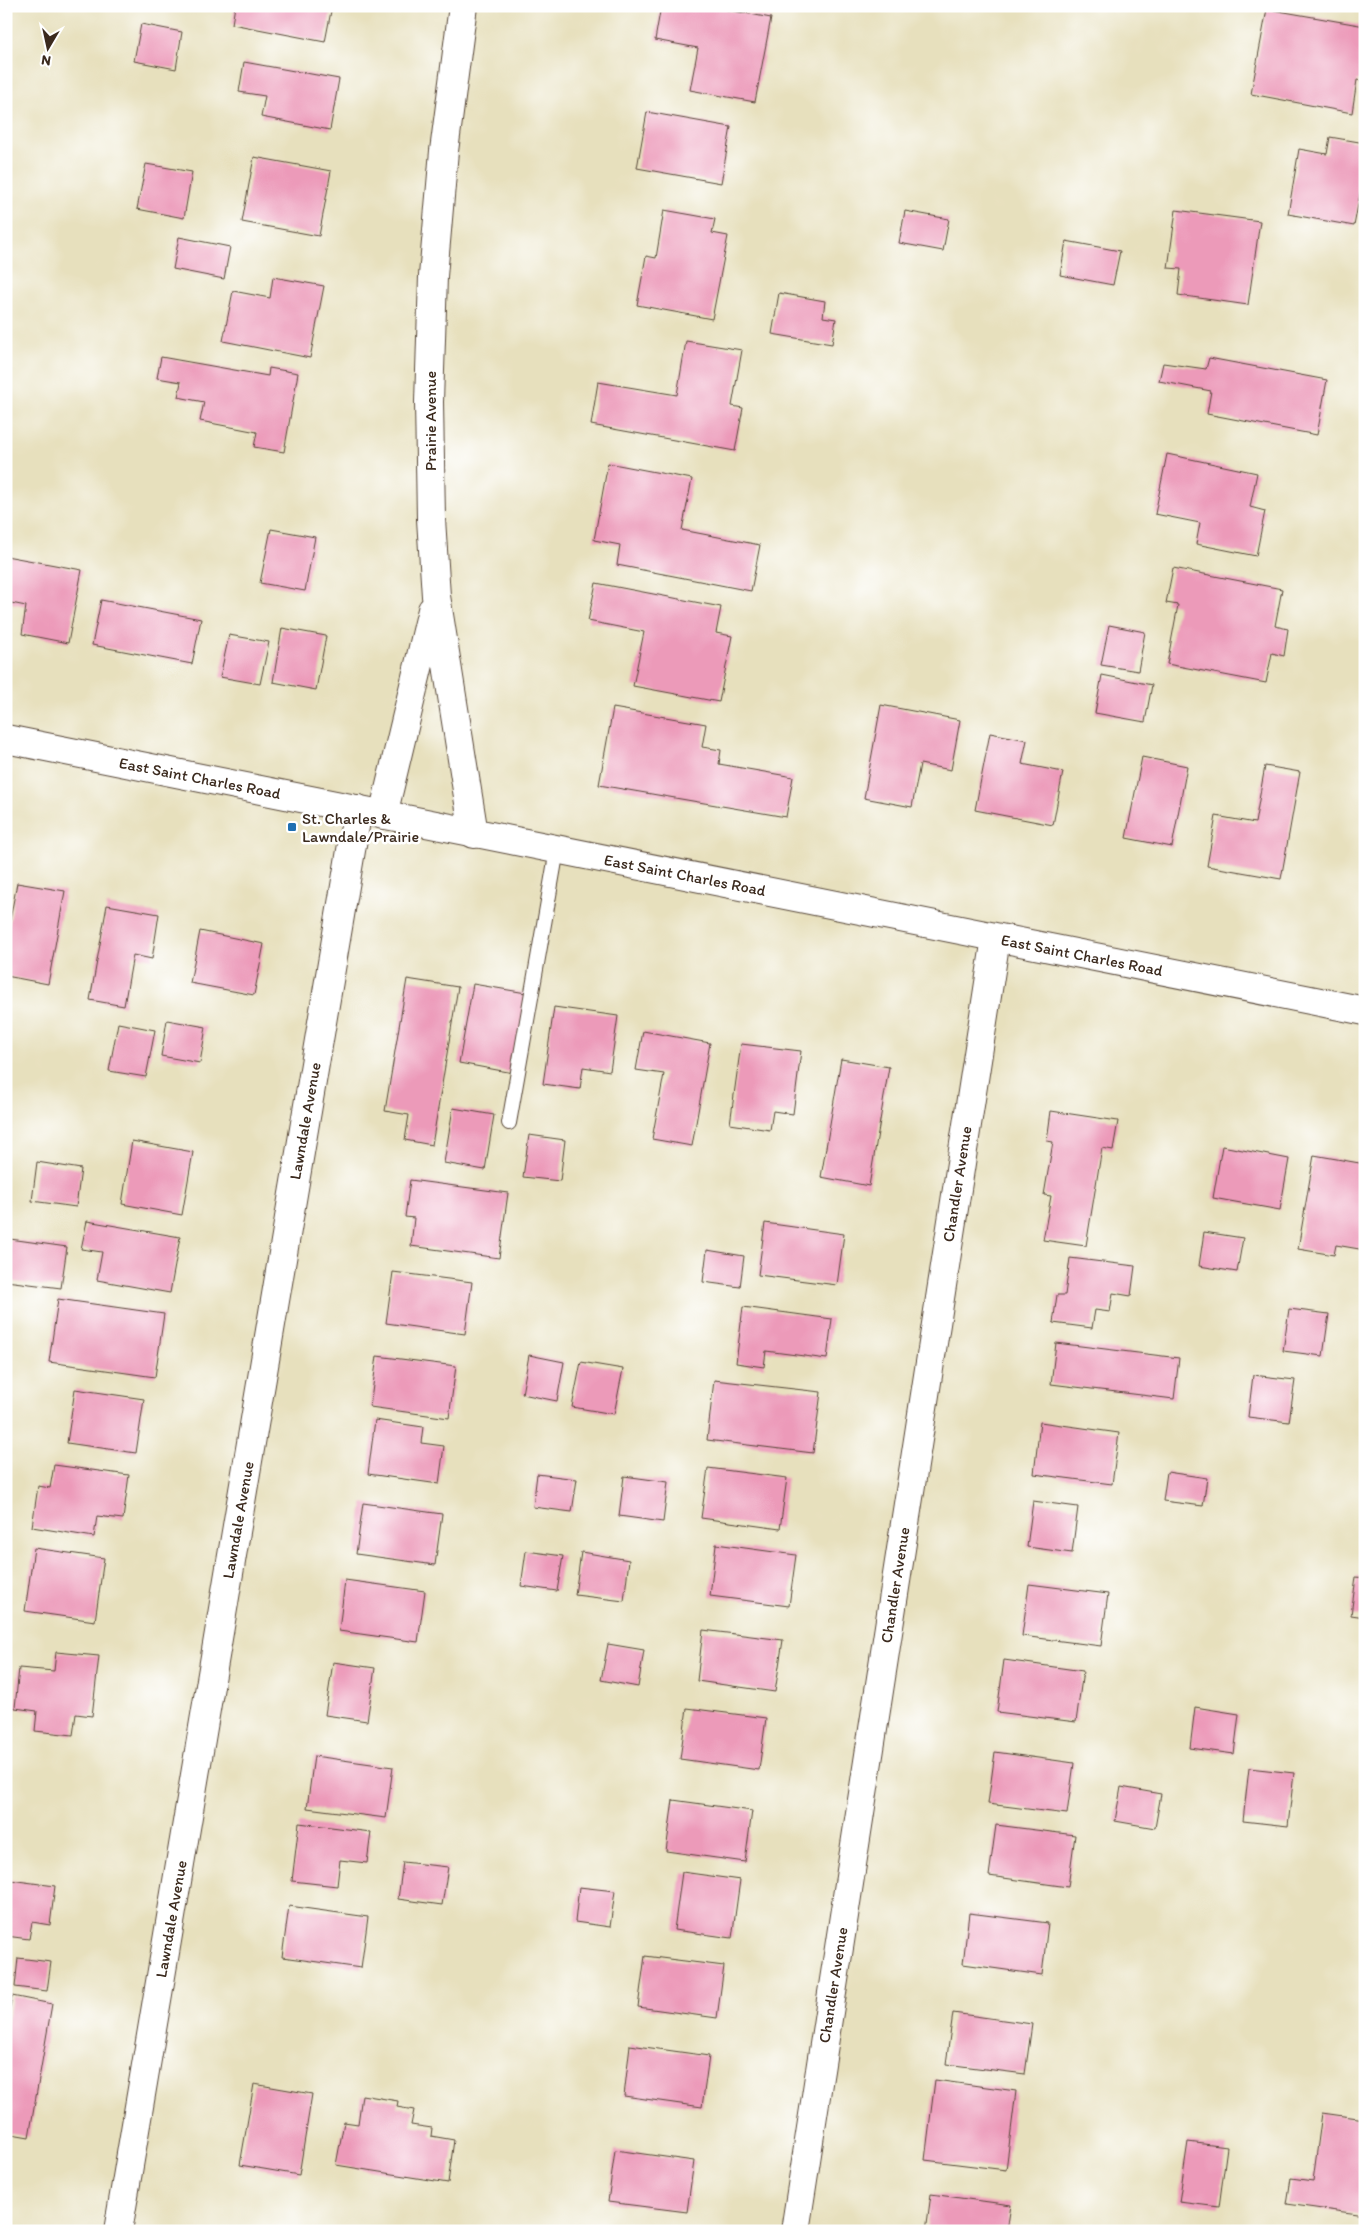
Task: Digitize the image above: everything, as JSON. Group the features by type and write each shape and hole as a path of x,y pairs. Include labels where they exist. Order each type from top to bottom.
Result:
{"street":[{"name":"Prairie Avenue","path":"463,6 444,151 433,276 429,402 431,519 436,596 474,834"},
{"name":"Lawndale Avenue","path":"118,2231 371,812 436,596"},
{"name":"East Saint Charles Road","path":"6,739 1365,1011"},
{"name":"Chandler Avenue","path":"795,2231 996,938"}],"lane":[{"path":"509,1122 558,850"}],"building":[{"path":"235,6 332,6 325,42 232,24"},
{"path":"661,6 707,6 771,18 755,102 690,90 698,48 655,40"},
{"path":"1267,9 1365,26 1365,82 1357,80 1352,113 1251,94"},
{"path":"141,24 182,32 176,69 134,61"},
{"path":"244,62 339,79 330,130 261,117 265,96 239,92"},
{"path":"647,112 731,127 721,183 637,168"},
{"path":"1330,137 1365,143 1365,167 1354,226 1288,214 1299,149 1327,154"},
{"path":"254,157 331,171 319,236 242,222"},
{"path":"146,164 192,172 184,218 137,209"},
{"path":"664,210 715,219 712,233 728,236 712,319 637,305 646,256 656,258"},
{"path":"1176,210 1260,221 1248,305 1178,295 1181,269 1168,268"},
{"path":"905,211 949,219 943,251 899,243"},
{"path":"179,237 230,247 224,279 173,269"},
{"path":"1066,241 1120,251 1113,285 1060,275"},
{"path":"273,277 324,286 310,358 223,341 233,291 270,298"},
{"path":"779,293 825,301 823,317 836,319 832,344 772,334"},
{"path":"686,341 742,350 732,406 743,408 735,451 591,425 598,382 677,395"},
{"path":"161,357 268,376 269,368 298,373 284,452 254,447 257,432 200,421 204,402 178,397 181,382 157,378"},
{"path":"1209,358 1327,380 1317,435 1207,414 1211,391 1159,381 1163,363 1206,369"},
{"path":"1167,454 1257,473 1250,507 1265,511 1256,556 1196,544 1200,523 1155,514"},
{"path":"608,463 692,479 682,530 760,545 751,591 617,565 620,545 594,540"},
{"path":"271,529 315,537 305,591 260,583"},
{"path":"6,556 82,570 68,643 22,634 26,606 6,602"},
{"path":"1173,568 1282,589 1275,626 1288,629 1284,656 1272,653 1266,683 1167,664 1178,605 1166,603"},
{"path":"596,583 721,607 716,633 732,636 719,702 633,686 644,632 588,621"},
{"path":"101,600 201,619 192,664 92,645"},
{"path":"1109,625 1145,632 1138,671 1101,665"},
{"path":"282,628 326,636 316,690 273,682"},
{"path":"229,635 269,642 260,684 220,677"},
{"path":"1102,675 1152,685 1145,722 1095,713"},
{"path":"881,705 960,720 951,770 920,764 912,807 864,798"},
{"path":"613,708 706,724 702,747 721,750 719,764 793,777 786,817 599,785"},
{"path":"990,733 1027,740 1022,764 1063,772 1053,825 975,810"},
{"path":"1142,757 1187,766 1172,847 1126,838"},
{"path":"1265,766 1300,772 1281,879 1207,866 1216,816 1255,823"},
{"path":"17,883 65,891 48,984 6,976 6,941"},
{"path":"107,905 159,914 152,959 133,955 124,1006 90,1000"},
{"path":"200,931 264,944 254,995 190,983"},
{"path":"407,979 458,987 432,1145 405,1140 409,1115 385,1111"},
{"path":"473,984 532,994 519,1074 459,1063"},
{"path":"554,1007 618,1016 610,1071 583,1067 580,1089 543,1084"},
{"path":"167,1020 206,1027 200,1063 161,1056"},
{"path":"118,1023 155,1030 146,1077 109,1071"},
{"path":"643,1031 710,1043 692,1146 652,1139 664,1074 636,1070"},
{"path":"741,1044 801,1051 793,1114 773,1111 770,1130 730,1124"},
{"path":"841,1059 889,1067 869,1186 821,1177"},
{"path":"453,1108 494,1115 485,1170 444,1163"},
{"path":"1051,1111 1118,1121 1113,1150 1102,1148 1086,1246 1043,1240 1051,1196 1044,1195 1053,1142 1047,1141"},
{"path":"529,1135 565,1140 560,1181 523,1177"},
{"path":"132,1141 193,1152 182,1215 122,1204"},
{"path":"1222,1146 1289,1159 1280,1210 1213,1198"},
{"path":"1314,1155 1365,1164 1365,1250 1336,1245 1334,1255 1298,1249"},
{"path":"37,1162 81,1169 76,1207 32,1201"},
{"path":"410,1180 508,1193 499,1258 411,1246 414,1218 405,1217"},
{"path":"87,1221 180,1237 170,1293 97,1280 102,1252 81,1249"},
{"path":"765,1223 844,1234 837,1285 758,1275"},
{"path":"1204,1232 1243,1238 1237,1272 1199,1266"},
{"path":"10,1239 67,1247 61,1288 6,1281"},
{"path":"707,1250 744,1256 740,1287 703,1282"},
{"path":"1070,1258 1135,1266 1131,1296 1113,1293 1110,1312 1095,1310 1092,1328 1053,1323 1057,1295 1065,1295"},
{"path":"393,1272 472,1282 465,1334 386,1323"},
{"path":"58,1299 164,1314 155,1377 49,1362"},
{"path":"743,1307 832,1319 827,1359 766,1351 764,1367 736,1363"},
{"path":"1289,1309 1329,1314 1323,1356 1283,1351"},
{"path":"1056,1343 1179,1358 1174,1399 1051,1384"},
{"path":"529,1355 564,1362 557,1401 522,1394"},
{"path":"377,1356 456,1366 449,1418 370,1407"},
{"path":"581,1362 623,1369 614,1414 572,1407"},
{"path":"1253,1375 1295,1380 1289,1422 1248,1417"},
{"path":"714,1380 821,1392 813,1453 707,1440"},
{"path":"75,1389 144,1399 136,1453 67,1443"},
{"path":"375,1420 423,1427 421,1443 444,1446 439,1484 368,1474"},
{"path":"1040,1422 1119,1433 1112,1484 1034,1474"},
{"path":"54,1465 129,1475 123,1519 97,1516 94,1537 32,1527 38,1486 50,1488"},
{"path":"708,1468 787,1478 780,1529 701,1518"},
{"path":"1167,1472 1207,1478 1203,1506 1163,1501"},
{"path":"537,1474 577,1479 572,1512 533,1507"},
{"path":"624,1476 668,1482 663,1522 619,1516"},
{"path":"1033,1501 1078,1507 1072,1553 1027,1547"},
{"path":"363,1503 442,1514 435,1565 356,1554"},
{"path":"716,1544 796,1555 789,1606 710,1596"},
{"path":"34,1548 104,1558 95,1621 25,1611"},
{"path":"526,1551 563,1556 557,1591 521,1586"},
{"path":"581,1552 629,1560 624,1601 575,1595"},
{"path":"1356,1577 1365,1578 1365,1617 1351,1615"},
{"path":"345,1580 425,1591 418,1642 339,1631"},
{"path":"1029,1584 1108,1594 1101,1646 1022,1636"},
{"path":"703,1630 783,1640 775,1692 697,1681"},
{"path":"608,1644 644,1650 638,1687 601,1680"},
{"path":"56,1652 99,1656 92,1716 76,1714 73,1735 35,1731 37,1711 15,1708 19,1668 54,1671"},
{"path":"1004,1660 1083,1671 1076,1722 997,1712"},
{"path":"333,1662 375,1668 367,1721 325,1715"},
{"path":"1195,1707 1239,1714 1234,1754 1190,1748"},
{"path":"687,1708 766,1718 759,1770 680,1759"},
{"path":"995,1752 1074,1763 1067,1814 988,1804"},
{"path":"314,1756 393,1767 386,1818 307,1808"},
{"path":"1249,1768 1294,1773 1288,1826 1243,1821"},
{"path":"1121,1787 1161,1794 1155,1828 1115,1821"},
{"path":"673,1800 752,1811 745,1862 666,1851"},
{"path":"299,1823 371,1832 367,1863 340,1860 337,1886 292,1881"},
{"path":"996,1825 1075,1835 1068,1887 989,1876"},
{"path":"403,1862 448,1867 442,1905 398,1899"},
{"path":"682,1872 740,1880 732,1938 674,1930"},
{"path":"10,1880 55,1886 50,1925 32,1922 29,1939 6,1936 6,1911"},
{"path":"579,1887 615,1891 610,1927 575,1922"},
{"path":"289,1906 368,1917 361,1968 282,1957"},
{"path":"969,1913 1048,1923 1042,1975 963,1964"},
{"path":"645,1956 724,1966 717,2018 638,2007"},
{"path":"18,1958 51,1962 47,1991 15,1987"},
{"path":"12,1996 52,2004 29,2137 6,2133 6,2030"},
{"path":"953,2013 1032,2024 1025,2074 946,2064"},
{"path":"630,2045 709,2056 702,2107 624,2096"},
{"path":"935,2080 1016,2091 1006,2170 925,2160"},
{"path":"254,2084 312,2094 299,2175 240,2165"},
{"path":"362,2095 398,2101 397,2107 414,2110 411,2125 432,2128 431,2136 454,2140 448,2183 336,2165 344,2122 358,2124"},
{"path":"1322,2113 1365,2119 1365,2215 1287,2204 1291,2178 1313,2181"},
{"path":"1188,2142 1227,2147 1219,2207 1179,2202"},
{"path":"615,2150 694,2161 687,2212 608,2202"},
{"path":"931,2194 1011,2205 1007,2231 926,2231"}],"place":[{"name":"St. Charles & Lawndale/Prairie","path":"292,827"}]}
